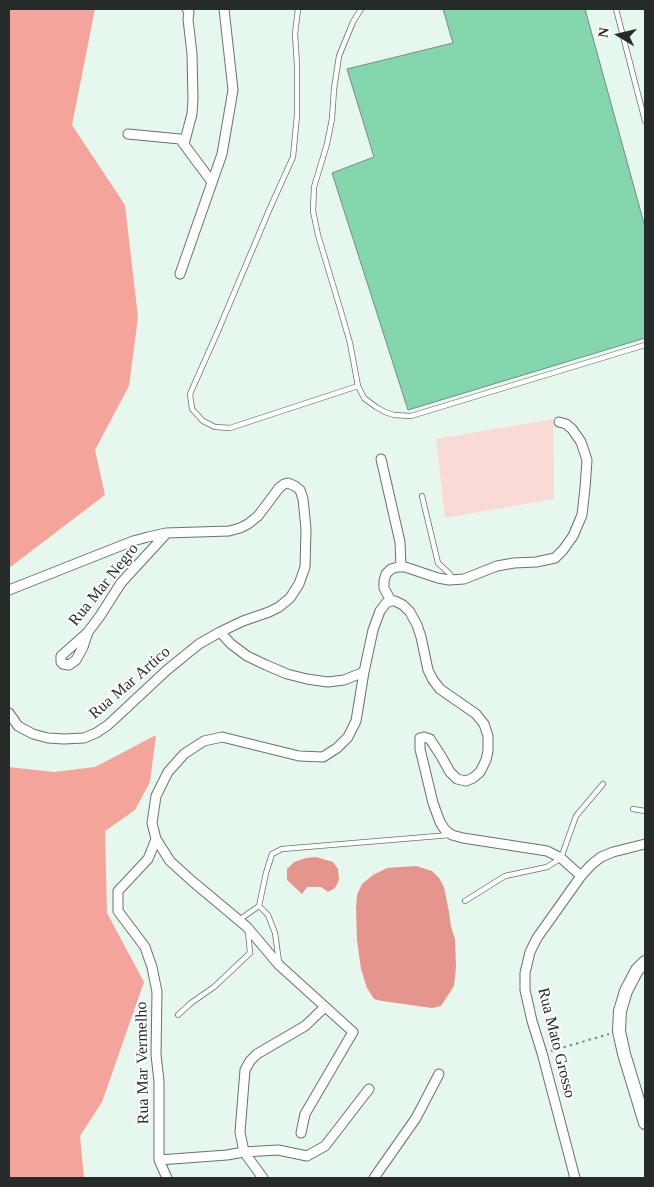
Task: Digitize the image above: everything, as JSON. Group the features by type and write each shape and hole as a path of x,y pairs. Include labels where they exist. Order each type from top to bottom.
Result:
{"main road":[{"path":"644,1112 624,1054 619,1031 620,1011 626,991 637,970 645,962"}],"street":[{"path":"184,144 192,114 193,99 192,54 189,12 187,9"},
{"path":"180,274 222,154 233,90 224,9"},
{"path":"128,134 180,139 212,182"},
{"path":"391,601 384,588 384,581 386,574 391,569 405,567 438,578 464,580 497,566 555,558 564,550 573,536 582,515 587,460 581,442 566,424 559,422"},
{"path":"381,458 400,542 401,567"},
{"name":"Rua Mar Artico","path":"9,713 18,726 48,738 64,740 84,738 96,733 108,725 190,650 220,632 279,607 290,598 299,584 305,567 306,529 303,498 300,490 288,483 279,488 258,516 240,528 228,531 166,534"},
{"path":"9,590 133,541 166,534"},
{"name":"Rua Mar Negro","path":"88,632 76,660 72,664 65,665 61,662 64,653 88,632 121,583 166,534"},
{"path":"301,1134 305,1114 353,1032 279,965 248,927 170,861 156,840 152,823 156,796 168,772 184,754 204,741 222,737 299,756 323,757 337,748 348,737 356,721 373,630 380,610 386,603 395,601 403,605 410,612 417,625 428,670 433,680 440,689 476,714 484,724 488,736 486,760 480,772 474,778 466,781 457,779 450,772 430,739 420,738 420,750 433,803 445,830 452,835 463,838 547,851 561,858 581,876"},
{"path":"220,632 231,644 247,656 266,665 307,679 328,682 344,680 364,672"},
{"name":"Rua Mar Vermelho","path":"156,840 148,859 118,891 117,902 118,911 145,947 152,967 157,992 156,1055 159,1081 159,1160 166,1178"},
{"name":"Rua Mato Grosso","path":"575,1178 532,1021 525,990 527,966 530,952 537,938 591,865 601,857 613,852 645,844"},
{"path":"263,1178 244,1152 240,1132 244,1076 247,1065 257,1054 306,1026 325,1007"},
{"path":"374,1178 416,1118 439,1074"},
{"path":"159,1160 278,1150 307,1156 325,1146 369,1089"}],"lane":[{"path":"298,9 295,34 297,115 293,157 190,394 192,409 203,421 215,427 230,428 358,386"},
{"path":"361,9 353,22 339,56 328,144 314,187 313,211 318,236 350,343 358,386 364,398 385,412 394,415 411,416 645,344"},
{"path":"616,9 645,120"},
{"path":"422,496 438,563 450,574 453,580"},
{"path":"465,901 505,876 547,867 561,858 576,816 603,784"},
{"path":"633,808 645,811"},
{"path":"239,920 259,906 272,854 282,849 452,835"},
{"path":"259,906 268,915 275,933 279,965"},
{"path":"178,1015 214,987 250,953 248,927"}],"path":[{"path":"542,1053 619,1031"}],"shaded area":[{"path":"9,9 95,9 72,125 125,205 138,317 129,386 95,450 105,495 9,568"},
{"path":"553,419 554,499 445,518 436,439"},
{"path":"156,735 150,782 135,810 105,831 107,913 144,982 102,1102 80,1136 84,1178 9,1178 9,767 54,772 95,767"},
{"path":"316,857 333,862 338,869 339,880 335,888 328,892 321,887 307,887 302,894 287,880 287,869 294,862"},
{"path":"416,866 432,871 444,887 455,939 456,967 454,986 441,1006 432,1008 374,999 367,988 361,969 357,940 357,895 362,884 373,875 387,868"}],"building":[{"path":"443,9 585,9 645,227 645,338 408,410 332,173 374,157 347,69 453,43"}]}
